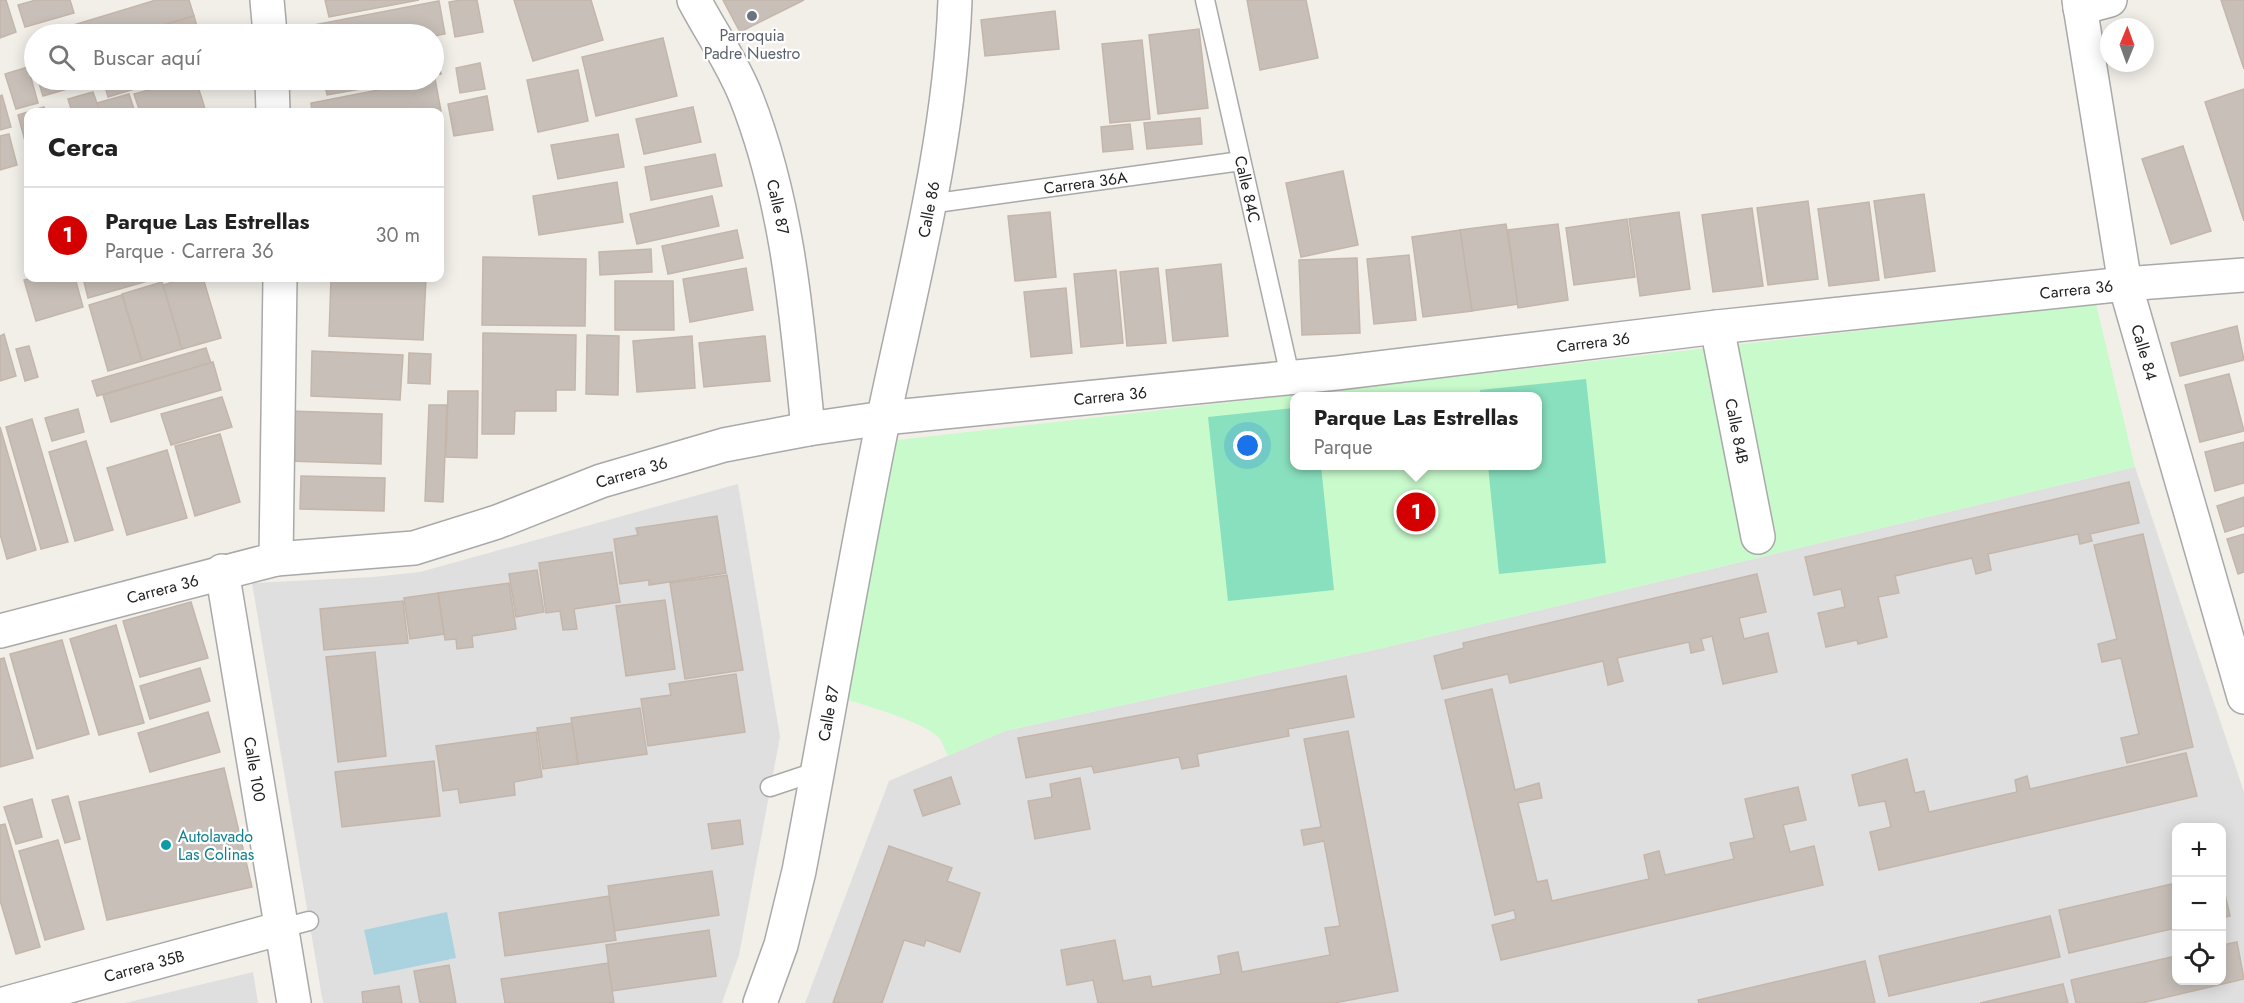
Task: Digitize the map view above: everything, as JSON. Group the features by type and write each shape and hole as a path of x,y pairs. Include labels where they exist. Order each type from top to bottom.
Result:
{"street":[{"path":"267,0 269,24"},
{"name":"Calle 87","path":"694,0 745,95 770,167 796,302 808,429"},
{"name":"Calle 86","path":"884,418 929,204 953,59 956,0"},
{"name":"Calle 84","path":"2090,3 2125,284 2244,697"},
{"path":"272,90 273,108"},
{"name":"Carrera 36","path":"0,631 222,571 276,559 414,548 497,522 601,481 724,445 808,429 884,418 1290,376 1717,327 2125,284 2244,274"},
{"path":"276,559 280,282"},
{"name":"Calle 84B","path":"1717,327 1761,547"},
{"name":"Calle 87","path":"760,1003 781,945 799,871 884,418"},
{"name":"Calle 100","path":"222,571 296,925 294,1003"},
{"name":"Carrera 35B","path":"7,1003 296,925"}],"lane":[{"name":"Calle 84C","path":"1205,0 1290,376"},
{"name":"Carrera 36A","path":"929,204 1241,161"},
{"path":"770,788 818,771"}],"shaded area":[{"path":"2135,467 2244,792 2244,1003 805,1003 889,781 1005,731 1383,648"},
{"path":"738,484 780,737 739,955 722,1003 323,1003 252,583 373,577 420,572"},
{"path":"253,972 258,1003 125,1003"}],"green space":[{"path":"2096,304 2135,467 1383,648 1005,731 948,756 940,739 933,733 895,715 845,699 897,440 1290,395 1290,470 1542,470 1542,392 1320,392"},
{"path":"1586,379 1606,563 1499,574 1488,470 1542,470 1542,392 1480,392 1480,390"},
{"path":"1290,408 1290,470 1321,470 1334,590 1228,601 1208,417"}],"water":[{"path":"447,912 456,958 374,975 364,930"}],"building":[{"path":"0,0 6,0 16,32 0,38"},
{"path":"36,0 70,0 74,13 36,24 24,24 18,5"},
{"path":"156,0 189,0 194,16 166,24 77,24"},
{"path":"325,0 419,0 329,17"},
{"path":"477,0 483,32 455,37 449,2"},
{"path":"514,0 591,0 603,40 533,61"},
{"name":"Parroquia Padre Nuestro","path":"723,0 804,0 740,32"},
{"path":"1247,0 1306,0 1318,58 1260,70"},
{"path":"2221,0 2244,0 2244,69"},
{"path":"439,1 443,24 319,24"},
{"path":"1055,11 1059,49 985,56 981,20"},
{"path":"194,16 196,24 168,24"},
{"path":"1199,29 1208,108 1158,114 1149,35"},
{"path":"663,38 677,96 596,116 582,57"},
{"path":"1142,40 1150,119 1110,123 1102,44"},
{"path":"480,63 485,89 460,93 456,68"},
{"path":"24,68 24,90 34,90 38,103 16,109 5,74"},
{"path":"578,70 588,121 538,132 527,80"},
{"path":"2244,89 2244,221 2205,102"},
{"path":"41,90 64,90 43,96"},
{"path":"106,90 131,90 108,97"},
{"path":"149,90 199,90 205,108 139,108 134,94"},
{"path":"326,90 355,90 327,95"},
{"path":"378,90 437,90 440,108 312,108 311,103"},
{"path":"93,92 99,108 71,108 68,99"},
{"path":"129,94 134,108 99,108 97,103"},
{"path":"2,95 11,127 0,130 0,96"},
{"path":"487,96 493,130 454,136 448,104"},
{"path":"693,107 701,142 644,154 636,119"},
{"path":"24,113 24,137 18,115"},
{"path":"1200,118 1202,144 1147,149 1144,123"},
{"path":"1130,124 1133,149 1103,152 1101,127"},
{"path":"9,134 17,165 0,170 0,136"},
{"path":"618,134 624,167 558,179 551,145"},
{"path":"2183,146 2211,231 2171,244 2142,159"},
{"path":"715,154 722,186 651,200 645,167"},
{"path":"1343,171 1358,245 1301,257 1286,183"},
{"path":"617,182 623,222 539,235 533,196"},
{"path":"1924,194 1935,271 1885,278 1874,201"},
{"path":"712,196 719,226 637,244 630,214"},
{"path":"1808,201 1818,279 1768,285 1757,208"},
{"path":"1869,202 1879,280 1829,286 1818,209"},
{"path":"1752,208 1763,286 1713,292 1702,215"},
{"path":"1050,212 1056,277 1015,281 1008,216"},
{"path":"1679,212 1690,289 1640,296 1629,219"},
{"path":"1627,219 1635,277 1574,285 1566,228"},
{"path":"1506,224 1518,304 1472,311 1460,230"},
{"path":"1558,224 1568,300 1518,308 1508,230"},
{"path":"737,230 743,258 668,274 662,246"},
{"path":"1460,230 1472,311 1423,317 1412,237"},
{"path":"651,249 652,272 600,275 599,252"},
{"path":"1409,255 1416,320 1374,324 1367,259"},
{"path":"483,257 586,259 585,326 482,325"},
{"path":"1357,258 1360,333 1302,335 1299,260"},
{"path":"1221,264 1228,336 1173,341 1166,270"},
{"path":"746,268 753,310 690,322 683,279"},
{"path":"1158,268 1166,343 1127,346 1120,272"},
{"path":"1116,270 1123,343 1081,347 1074,274"},
{"path":"615,281 673,281 674,330 615,330"},
{"path":"25,282 76,282 83,307 36,321"},
{"path":"84,282 144,282 88,298"},
{"path":"162,282 182,349 142,361 122,294"},
{"path":"173,282 204,282 221,338 182,349 163,285"},
{"path":"331,282 426,282 423,340 329,336"},
{"path":"1066,288 1072,353 1031,357 1024,292"},
{"path":"122,295 142,361 108,371 89,305"},
{"path":"2237,326 2244,360 2180,376 2171,343"},
{"path":"483,333 576,335 575,390 556,390 556,411 515,411 514,434 482,434"},
{"path":"4,334 16,376 0,381 0,336"},
{"path":"587,335 619,336 618,395 586,394"},
{"path":"692,336 695,388 637,392 633,341"},
{"path":"765,336 770,381 704,387 699,343"},
{"path":"29,346 38,377 25,381 16,349"},
{"path":"206,348 211,363 97,396 92,381"},
{"path":"312,351 403,355 400,400 311,396"},
{"path":"409,353 431,354 430,384 408,383"},
{"path":"213,362 221,390 111,422 103,395"},
{"path":"2229,374 2244,431 2200,442 2185,385"},
{"path":"448,391 478,391 477,458 446,457"},
{"path":"222,397 232,427 171,445 161,414"},
{"path":"429,405 447,405 443,502 425,501"},
{"path":"78,409 84,432 52,441 45,418"},
{"path":"289,411 382,414 381,464 287,461"},
{"path":"32,419 68,542 41,549 6,427"},
{"path":"0,427 36,550 7,559 0,534"},
{"path":"220,434 240,502 195,516 175,446"},
{"path":"86,441 113,530 75,541 49,452"},
{"path":"2244,442 2244,483 2215,491 2205,452"},
{"path":"167,450 187,518 127,535 107,468"},
{"path":"301,476 385,478 384,511 300,509"},
{"path":"2129,482 2139,523 2090,534 2092,541 2080,544 2078,534 1988,554 1991,570 1976,574 1972,558 1895,576 1899,593 1878,597 1887,637 1858,644 1857,640 1826,647 1818,613 1845,607 1841,589 1814,595 1805,557"},
{"path":"2244,497 2244,526 2225,532 2217,506"},
{"path":"717,516 726,573 649,585 649,580 620,584 614,539 638,535 636,528"},
{"path":"2143,534 2193,747 2127,763 2121,738 2139,734 2121,658 2102,662 2098,644 2117,639 2094,545"},
{"path":"2244,534 2244,572 2238,574 2227,539"},
{"path":"612,552 620,602 574,609 577,629 563,630 560,611 546,613 539,563"},
{"path":"537,570 544,612 516,617 509,574"},
{"path":"1757,574 1766,612 1739,618 1744,639 1768,633 1777,672 1723,684 1712,636 1701,639 1704,650 1691,653 1689,642 1617,658 1623,681 1608,685 1603,661 1510,683 1508,674 1442,689 1434,656 1464,648 1463,643"},
{"path":"727,575 743,670 685,679 670,583"},
{"path":"509,583 516,629 472,636 473,647 457,649 456,639 445,640 438,593"},
{"path":"438,593 444,634 410,639 404,598"},
{"path":"665,600 675,669 626,676 616,606"},
{"path":"403,601 408,643 324,650 320,609"},
{"path":"191,602 208,658 140,677 123,621"},
{"path":"116,625 144,723 99,735 70,639"},
{"path":"62,640 89,734 37,749 10,654"},
{"path":"375,652 386,756 338,762 326,657"},
{"path":"4,658 33,758 0,767 0,659"},
{"path":"200,668 210,701 150,719 140,686"},
{"path":"736,674 745,732 648,746 641,699 671,695 669,684"},
{"path":"1346,676 1354,717 1288,729 1289,736 1197,754 1199,766 1182,769 1179,757 1094,773 1092,766 1026,778 1018,738"},
{"path":"1492,689 1515,790 1539,783 1542,798 1518,803 1537,882 1547,880 1552,901 1649,879 1644,855 1659,851 1665,875 1734,859 1730,843 1754,838 1745,799 1798,787 1806,820 1783,825 1790,852 1814,846 1823,885 1501,960 1492,925 1516,919 1514,910 1495,915 1445,700"},
{"path":"640,708 647,754 578,764 571,718"},
{"path":"208,712 220,752 150,772 138,733"},
{"path":"572,723 578,764 543,769 537,728"},
{"path":"1348,731 1398,991 1334,1003 1098,1003 1093,980 1067,985 1061,950 1115,940 1123,981 1150,976 1152,987 1221,974 1218,956 1238,952 1242,972 1330,955 1325,928 1340,926 1324,841 1304,845 1301,830 1321,827 1304,739"},
{"path":"536,732 542,777 514,782 515,795 460,803 458,789 443,791 436,746"},
{"path":"2186,753 2197,796 1879,870 1870,832 1891,827 1885,801 1859,806 1852,775 1907,759 1915,793 1924,791 1929,812 2017,792 2015,780 2027,776 2030,789"},
{"path":"434,761 440,816 342,827 335,772"},
{"name":"Autolavado Las Colinas","path":"224,768 252,887 107,920 79,802"},
{"path":"951,777 960,804 923,816 914,790"},
{"path":"1080,778 1090,829 1035,839 1028,801 1052,797 1050,784"},
{"path":"68,796 80,839 65,843 52,800"},
{"path":"32,799 42,837 16,844 4,807"},
{"path":"740,820 743,844 712,849 708,824"},
{"path":"5,824 40,947 16,954 0,900 0,825"},
{"path":"58,840 84,929 45,940 19,851"},
{"path":"889,846 952,868 947,881 980,893 960,952 926,940 924,946 904,940 882,1003 833,1003"},
{"path":"712,871 719,915 614,931 608,886"},
{"path":"2172,884 2172,929 2069,953 2059,910"},
{"path":"609,896 616,940 505,956 499,913"},
{"path":"2226,898 2230,916 2226,917"},
{"path":"2050,916 2060,957 1889,996 1879,956"},
{"path":"709,930 716,976 612,991 606,945"},
{"path":"2237,942 2244,979 2226,983 2226,944"},
{"path":"2172,957 2172,985 2218,985 2142,1003 2076,1003 2071,980"},
{"path":"1865,961 1875,1003 1699,1003 1698,1000"},
{"path":"608,963 614,1003 505,1003 501,979"},
{"path":"449,965 456,1003 420,1003 414,971"},
{"path":"2063,984 2068,1003 1980,1003"},
{"path":"399,986 402,1003 363,1003 362,992"}],"place":[{"name":"Parroquia Padre Nuestro","path":"752,16"},
{"name":"Parque Las Estrellas","path":"1416,512"},
{"name":"Autolavado Las Colinas","path":"166,845"}]}
